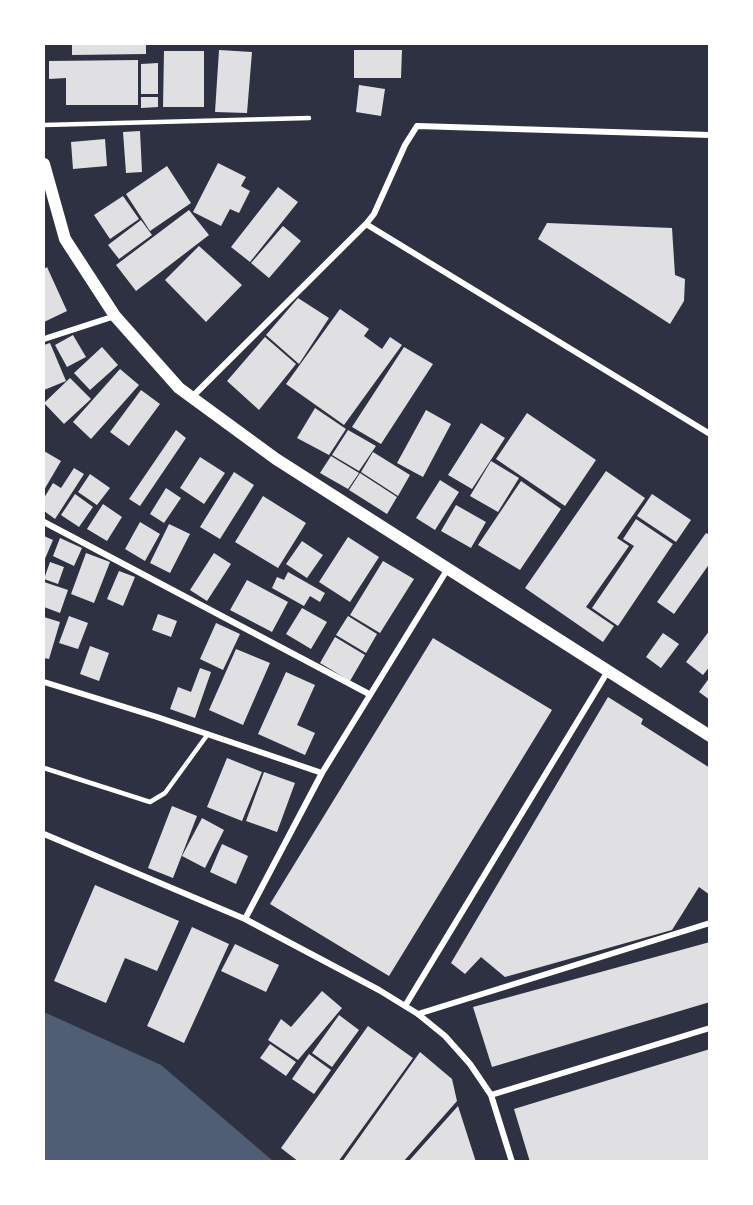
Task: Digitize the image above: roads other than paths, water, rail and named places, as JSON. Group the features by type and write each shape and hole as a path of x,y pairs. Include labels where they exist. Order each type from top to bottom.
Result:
{"main road":[{"path":"44,164 65,239 116,316 179,388 276,459 710,736"}],"street":[{"path":"192,398 366,224 374,214 405,145 417,126 710,135"},
{"path":"366,224 710,434"},
{"path":"44,339 116,316"},
{"path":"44,522 369,694"},
{"path":"245,919 322,773 447,570"},
{"path":"405,1006 608,670"},
{"path":"44,682 322,773"},
{"path":"44,834 245,919 418,1014 445,1036 470,1064 491,1095 512,1161"},
{"path":"418,1014 710,923"},
{"path":"491,1095 710,1028"}],"lane":[{"path":"44,125 309,118"},
{"path":"44,768 150,802 165,793 208,734"}],"water":[{"path":"44,1012 161,1065 273,1161 44,1161"}]}
